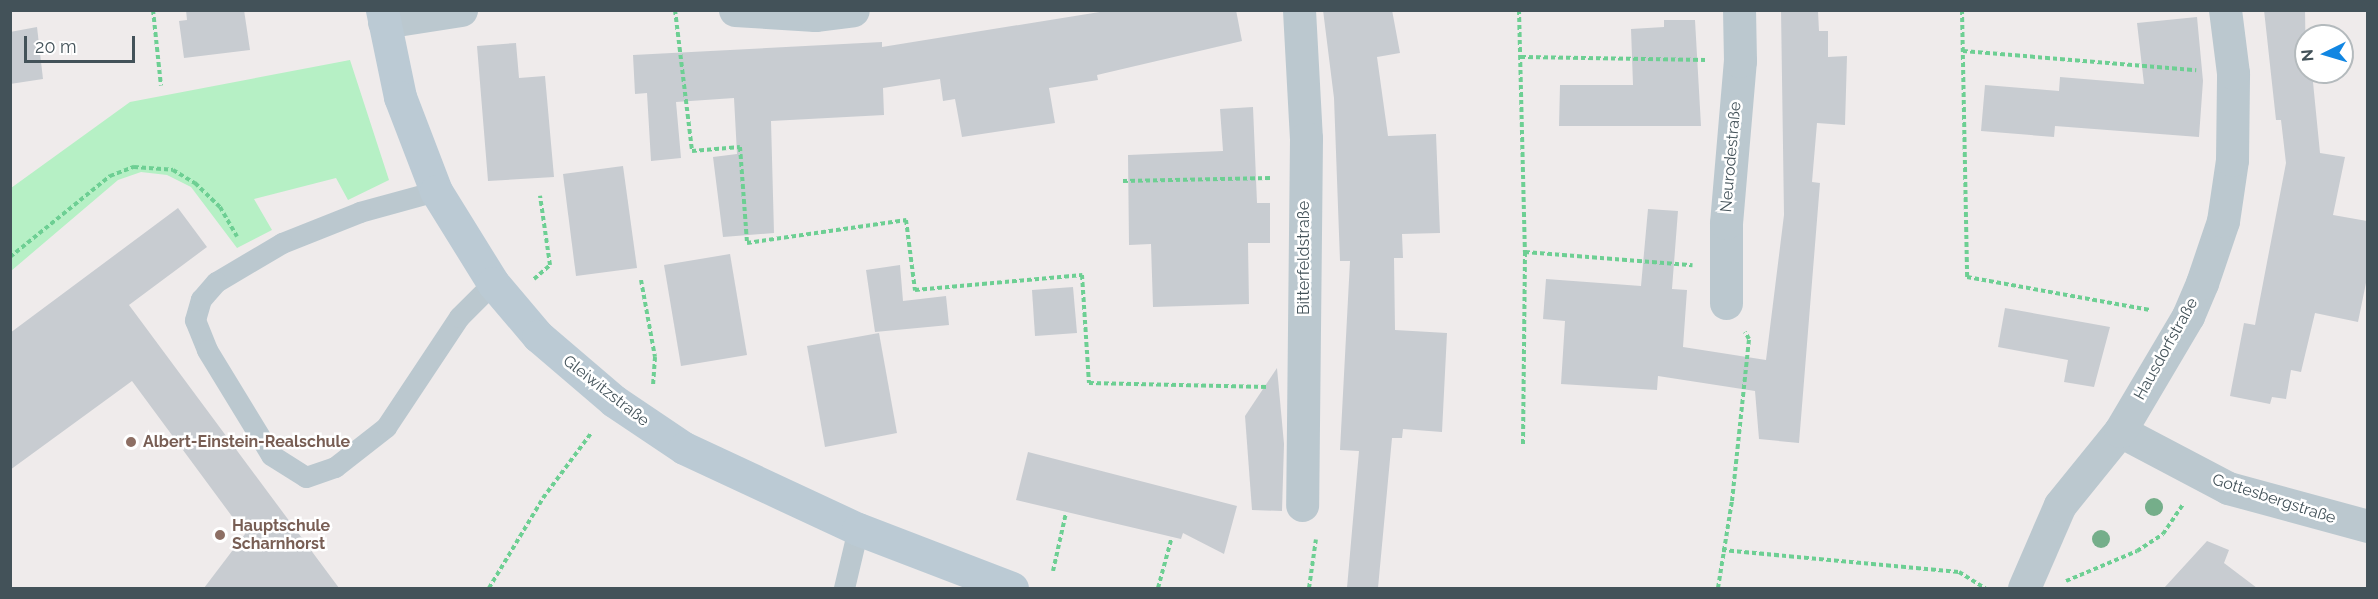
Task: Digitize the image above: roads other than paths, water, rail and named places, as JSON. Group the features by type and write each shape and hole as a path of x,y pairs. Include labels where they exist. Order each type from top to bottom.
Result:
{"street":[{"path":"383,16 461,10"},
{"path":"735,10 815,15 853,10"},
{"name":"Bitterfeldstraße","path":"1299,10 1305,178 1302,505"},
{"name":"Neurodestraße","path":"1726,303 1728,268 1726,223 1740,61 1739,10"},
{"name":"Hausdorfstraße","path":"2026,583 2060,505 2120,431 2188,316 2223,221 2232,160 2233,73 2225,10"},
{"name":"Gleiwitzstraße","path":"383,16 400,97 436,191 493,283 538,336 614,401 684,448 858,529 992,585"},
{"name":"Gottesbergstraße","path":"2120,431 2228,488 2367,526"}],"lane":[{"path":"436,191 360,212 251,261 216,282 201,299 195,320 207,350 272,455 306,477 335,467 386,427 459,317 493,283"},
{"path":"844,588 858,529"}],"place":[{"name":"Albert-Einstein-Realschule","path":"131,442"},
{"name":"Hauptschule Scharnhorst","path":"220,535"}]}
